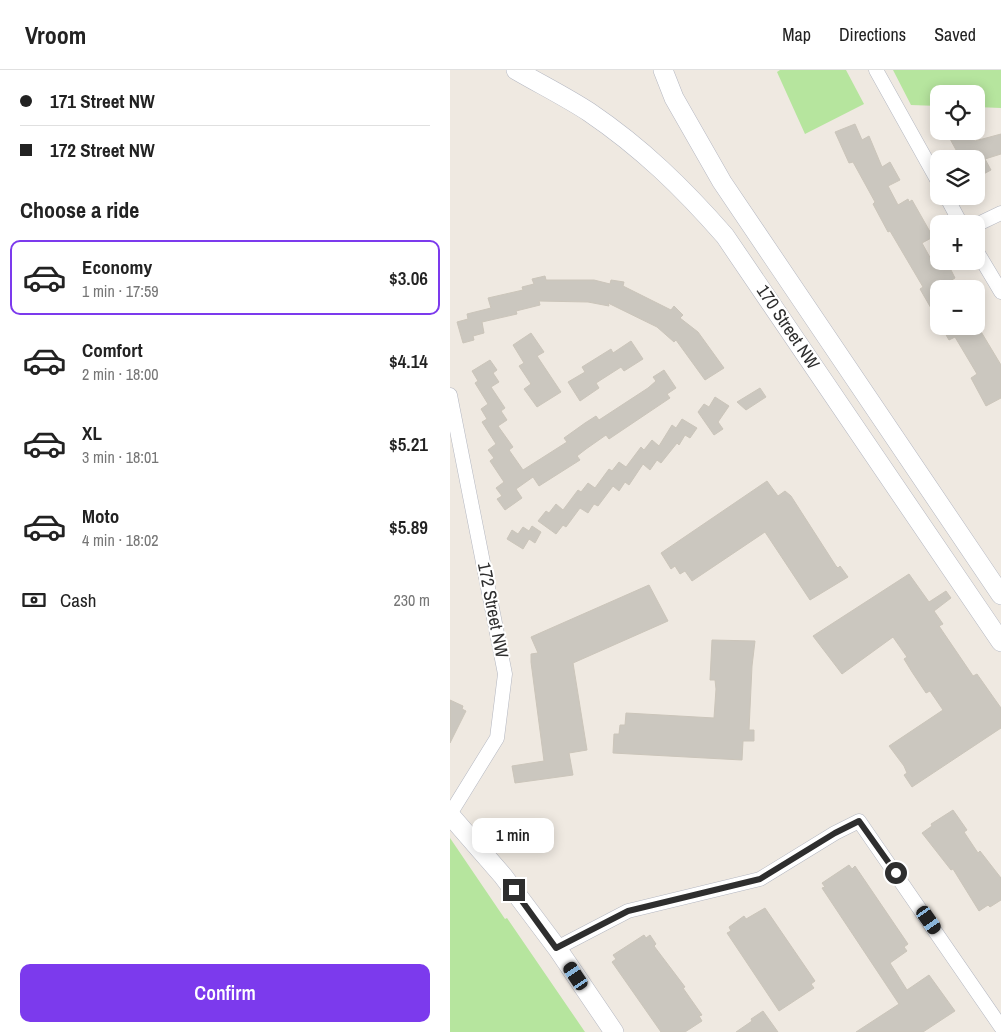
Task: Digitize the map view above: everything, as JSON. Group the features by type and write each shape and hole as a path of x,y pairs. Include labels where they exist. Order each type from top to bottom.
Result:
{"main road":[{"name":"170 Street NW","path":"516,70 588,112 638,148 684,190 725,236 1001,642"},
{"name":"170 Street NW","path":"663,70 692,132 722,182 1001,595"},
{"name":"172 Street NW","path":"450,815 503,876 614,1032"}],"street":[{"path":"876,70 930,167"},
{"path":"985,221 1001,213"},
{"path":"985,265 1001,292"},
{"name":"172 Street NW","path":"450,395 505,674 496,738 450,815"},
{"path":"556,948 628,911 760,879 835,833 859,821 1001,1027"}],"green space":[{"path":"780,70 846,70 864,104 805,134 777,72"},
{"path":"893,70 1001,70 1001,108 985,107 985,85 930,85 930,106 911,105"},
{"path":"450,838 505,919 507,918 585,1032 450,1032"}],"building":[{"path":"855,124 862,140 869,136 882,167 890,162 900,180 888,186 898,205 908,199 909,202 912,200 930,232 930,239 922,243 930,257 930,270 951,270 955,278 952,280 930,280 930,306 920,289 923,287 890,231 888,232 873,204 875,202 853,162 849,163 835,132"},
{"path":"1001,134 1001,154 985,159 985,150 956,150 951,140 985,140 985,138"},
{"path":"985,159 991,170 985,173"},
{"path":"545,276 546,280 594,280 610,284 611,280 624,282 623,286 671,310 674,306 683,315 680,318 698,332 724,368 705,380 676,340 674,342 657,327 608,303 609,306 588,302 539,301 540,305 516,311 517,314 482,322 484,333 473,336 474,340 463,343 457,322 468,319 467,314 491,308 488,298 523,290 522,287 534,284 532,279"},
{"path":"531,333 544,352 537,356 561,392 537,407 524,389 531,384 519,366 524,363 513,345"},
{"path":"946,335 983,335 1001,365 1001,398 986,406 971,378 977,374 955,337 949,340"},
{"path":"631,341 643,359 624,371 621,367 596,383 599,388 580,401 568,382 585,372 582,367 611,349 613,353"},
{"path":"490,360 497,370 493,373 499,382 491,387 505,408 501,411 507,420 498,426 513,447 509,450 523,470 567,442 564,438 585,423 596,416 599,420 648,388 656,381 653,377 664,370 676,388 667,394 670,398 609,439 606,435 577,456 580,460 539,486 533,477 516,489 522,498 505,510 497,499 502,496 496,488 504,482 490,461 494,458 488,450 496,444 482,422 487,419 481,409 488,404 475,383 478,381 472,371"},
{"path":"760,388 766,397 746,410 737,402"},
{"path":"715,397 729,406 718,422 723,429 714,435 698,412 704,404 709,407"},
{"path":"682,419 697,428 690,438 685,435 679,445 677,443 661,463 657,460 650,470 643,464 629,485 625,482 619,491 613,486 598,506 594,504 588,513 580,508 566,527 563,525 556,534 538,521 546,511 549,513 556,504 563,510 578,490 581,492 588,483 595,488 609,469 612,471 619,462 626,467 641,447 644,450 652,440 659,446 672,425 676,428"},
{"path":"767,481 778,496 785,491 791,496 836,566 838,568 840,566 848,577 810,600 765,532 692,581 685,571 680,574 675,566 671,569 661,553"},
{"path":"532,526 541,532 535,543 529,539 523,549 507,539 512,530 518,534 523,527 529,531"},
{"path":"909,574 929,602 946,591 951,598 934,611 943,624 939,626 973,676 977,674 1001,708 1001,728 912,787 904,775 907,773 904,766 889,746 943,710 930,691 926,693 904,659 907,657 893,637 842,674 813,636"},
{"path":"649,585 668,621 573,663 587,750 569,753 573,775 515,783 512,766 544,761 531,662 531,654 538,653 531,637"},
{"path":"712,640 755,641 749,730 754,730 754,741 743,741 742,760 613,753 614,734 619,734 620,725 625,725 626,713 714,718 716,689 715,680 710,680"},
{"path":"450,700 463,706 462,709 466,711 450,743"},
{"path":"953,810 967,830 964,832 978,853 980,851 1001,878 1001,900 979,911 953,869 951,870 922,833 932,826 931,824"},
{"path":"849,865 852,869 855,866 908,944 904,947 907,951 890,963 907,990 929,975 955,1011 923,1032 856,1032 899,1004 822,888 825,887 822,883"},
{"path":"765,908 815,981 811,984 814,988 779,1011 727,933 731,931 729,927 744,916 746,919"},
{"path":"644,935 646,938 650,935 656,944 654,946 685,987 683,988 702,1015 699,1016 702,1021 685,1032 661,1032 612,962 616,959 613,955"},
{"path":"763,1011 778,1032 736,1032 752,1021 751,1019"}],"route":[{"path":"514,890 556,948 628,911 760,879 835,833 859,821 896,873"}]}
